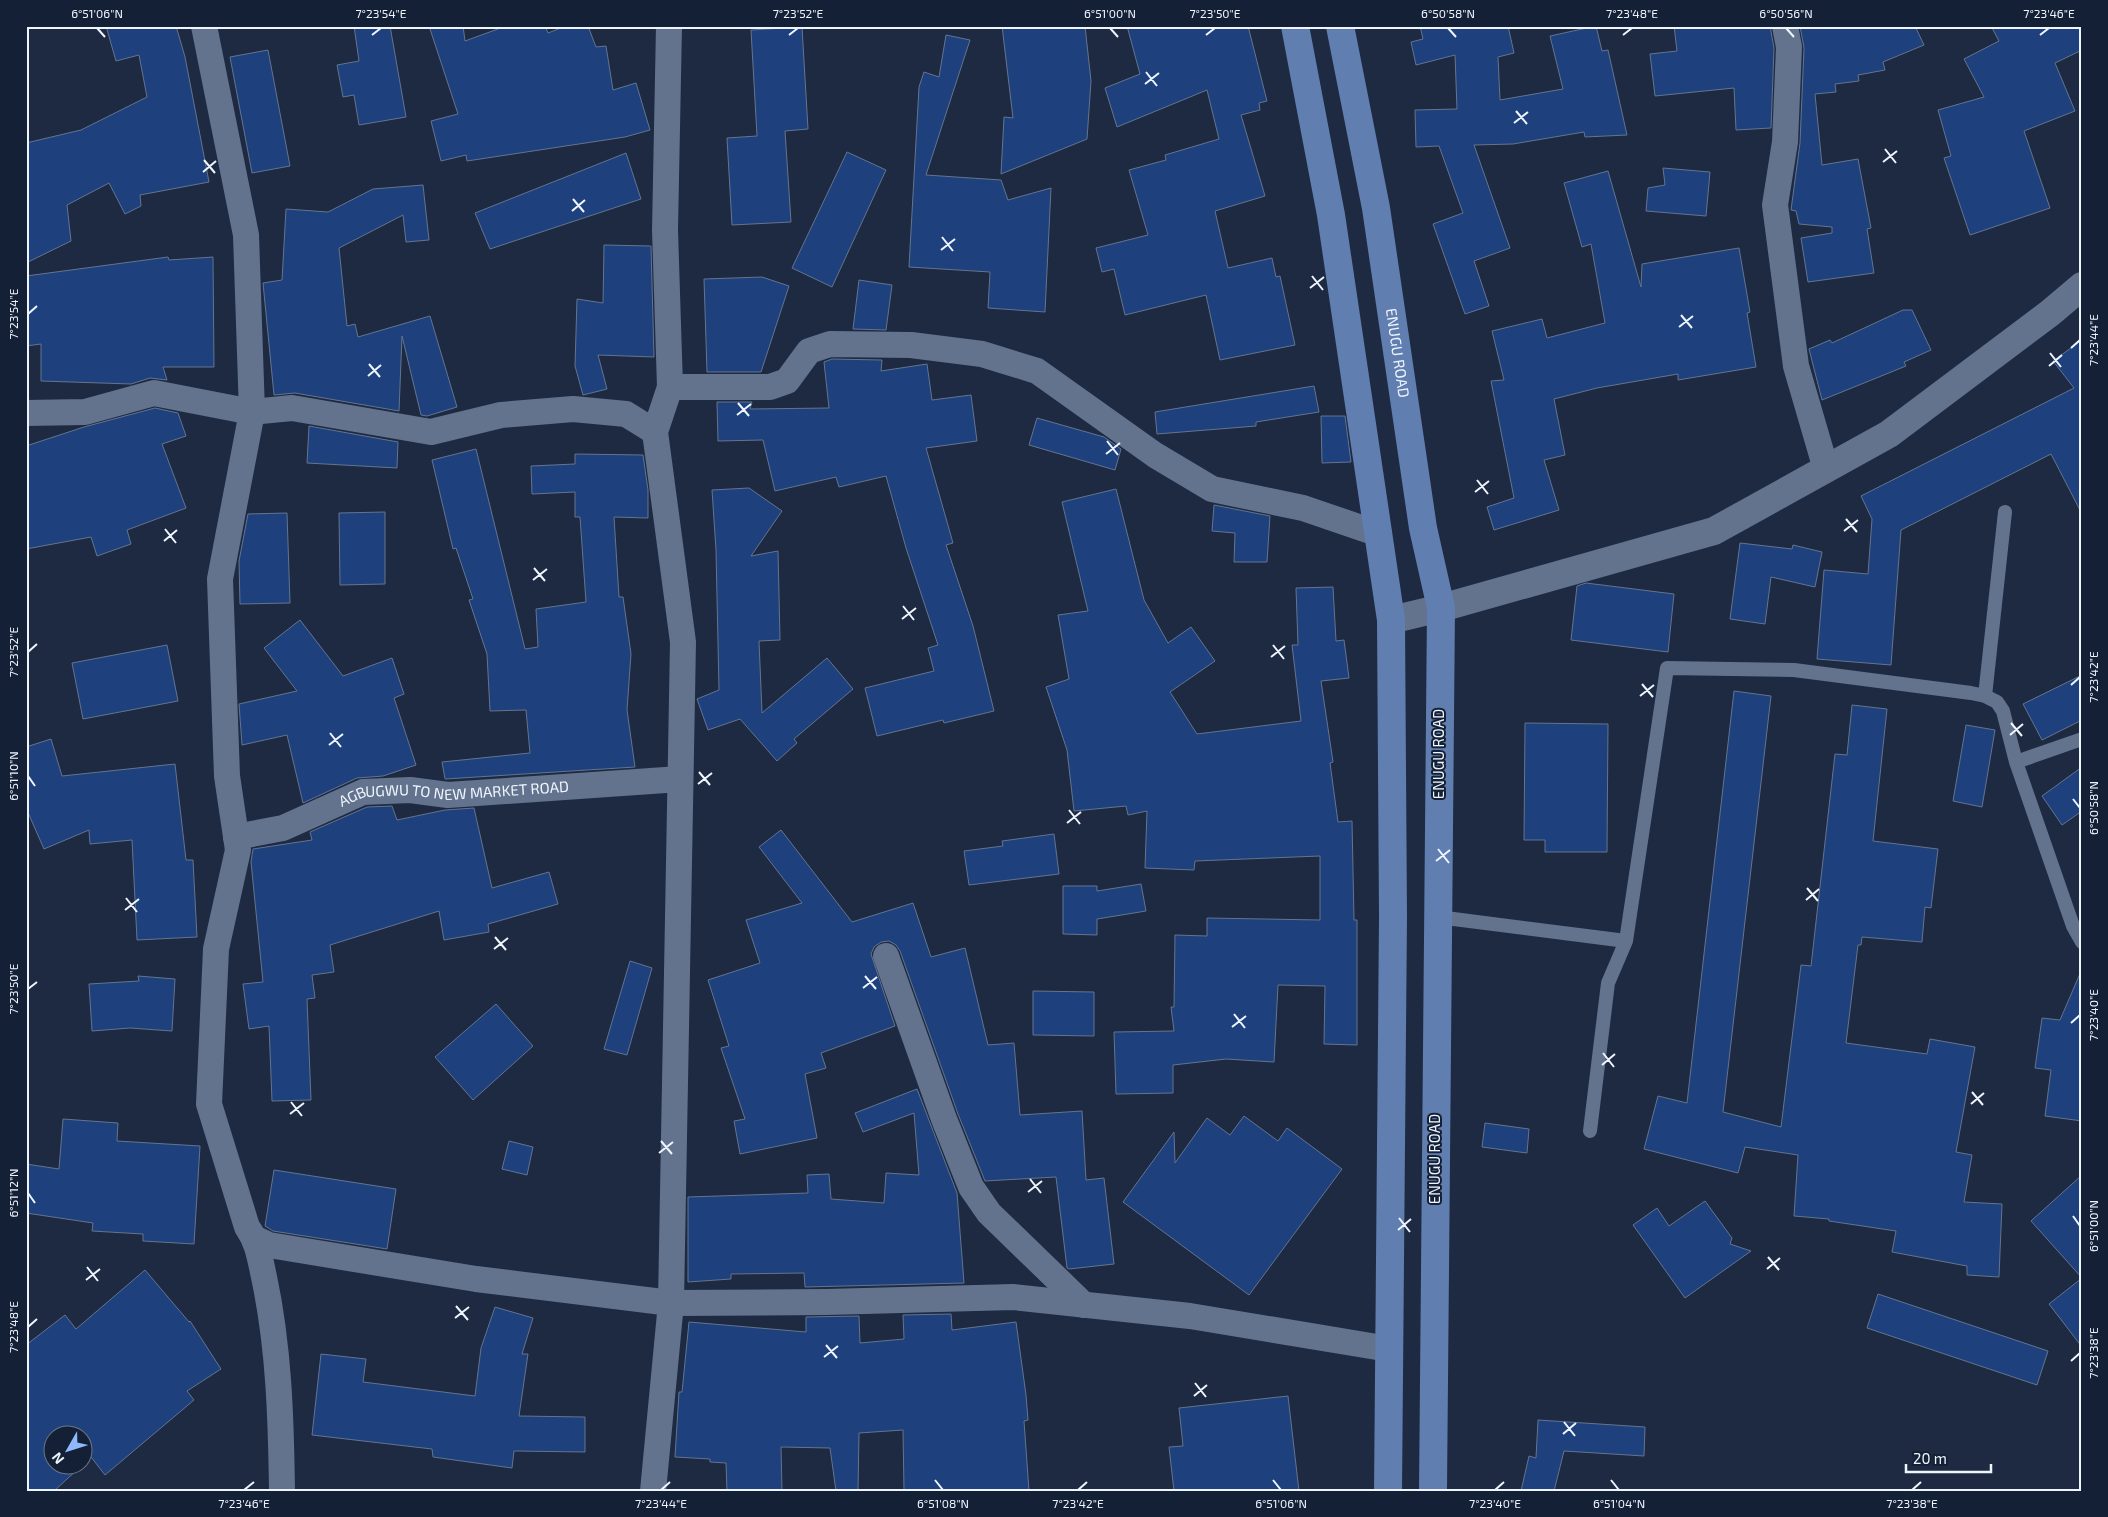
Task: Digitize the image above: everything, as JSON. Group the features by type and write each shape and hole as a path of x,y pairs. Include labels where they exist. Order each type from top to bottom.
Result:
{"main road":[{"path":"1295,26 1331,215 1391,620 1393,916 1388,1491"},
{"name":"ENUGU ROAD","path":"1340,26 1376,208 1423,528 1440,608 1433,1491"}],"street":[{"path":"204,26 246,235 252,412 220,579 227,776 238,850 216,949 209,1104 247,1227 256,1239 271,1310 281,1419 282,1491"},
{"path":"653,1491 671,1303 683,642 655,432 670,386 665,230 668,26"},
{"path":"1785,26 1789,47 1785,142 1774,205 1796,366 1826,469"},
{"path":"1391,620 1440,608 1714,530 1889,434 2082,286"},
{"path":"670,386 770,386 787,381 809,351 830,344 911,345 982,354 1037,371 1155,455 1212,489 1302,508 1379,534"},
{"path":"26,414 85,412 154,392 252,412 292,408 432,432 501,416 573,409 626,414 655,432"},
{"name":"AGBUGWU TO NEW MARKET ROAD","path":"236,837 283,828 363,792 410,790 448,794 680,779"},
{"path":"886,956 944,1118 971,1187 989,1213 1084,1304"},
{"path":"256,1239 269,1245 476,1279 671,1303 826,1302 1012,1297 1190,1316 1389,1349"}],"lane":[{"path":"1984,696 2004,512"},
{"path":"1590,1131 1608,983 1626,941 1667,668 1794,670 1984,696 1997,702 2003,711 2016,762 2073,926 2082,942"},
{"path":"2016,762 2082,739"},
{"path":"1438,917 1626,941"}],"building":[{"path":"106,26 176,26 185,57 209,182 140,195 141,206 125,214 109,183 67,205 71,241 26,263 26,143 81,130 147,97 139,55 116,61"},
{"path":"354,26 390,26 406,117 359,125 354,95 343,97 337,65 359,61"},
{"path":"429,26 463,26 465,41 506,26 545,26 548,33 566,26 588,26 596,47 606,46 613,90 636,83 650,130 625,137 467,161 466,155 441,161 431,121 458,114"},
{"path":"1002,26 1085,26 1091,81 1087,139 1001,174 1004,117 1013,118"},
{"path":"1127,26 1248,26 1267,101 1259,103 1260,110 1241,115 1265,196 1215,211 1228,268 1272,258 1276,277 1280,276 1295,345 1220,360 1206,295 1125,315 1114,269 1102,272 1096,248 1148,235 1129,170 1166,160 1165,155 1219,139 1207,90 1117,127 1105,88 1140,74"},
{"path":"1420,26 1508,26 1514,53 1498,57 1500,100 1563,89 1550,36 1596,26 1602,51 1608,50 1627,135 1585,137 1584,132 1513,144 1474,145 1510,248 1474,261 1489,306 1465,314 1433,224 1463,213 1439,146 1416,147 1415,110 1457,109 1455,55 1416,65 1411,42 1423,39"},
{"path":"1674,26 1770,26 1774,48 1771,128 1736,130 1734,88 1655,96 1650,54 1677,51"},
{"path":"1800,26 1915,26 1924,45 1883,62 1885,70 1858,75 1859,81 1835,84 1836,92 1815,94 1822,165 1858,159 1871,228 1867,229 1874,273 1808,282 1801,238 1832,233 1832,227 1799,224 1796,211 1791,210 1800,143 1804,48"},
{"path":"1991,26 2082,26 2082,50 2055,63 2075,111 2024,131 2050,208 1970,235 1944,158 1951,156 1938,110 1984,97 1964,59 1999,41"},
{"path":"802,27 808,129 785,131 791,222 732,225 727,138 757,136 751,30"},
{"path":"946,35 970,40 926,175 1001,180 1008,200 1051,188 1045,312 988,308 990,272 909,267 919,87 924,72 939,77"},
{"path":"268,50 290,166 252,173 230,57"},
{"path":"847,152 886,170 832,287 792,268"},
{"path":"626,153 641,199 490,249 475,213"},
{"path":"1663,168 1710,172 1706,216 1646,211 1648,188 1665,185"},
{"path":"1608,171 1641,287 1642,264 1739,248 1750,312 1747,313 1756,367 1678,380 1678,374 1597,388 1554,399 1565,455 1544,460 1559,510 1494,530 1487,507 1514,498 1491,381 1504,380 1492,331 1542,319 1547,338 1605,323 1591,244 1582,247 1564,183"},
{"path":"423,185 429,240 406,242 403,215 339,248 347,326 355,324 358,337 430,316 457,407 427,416 421,415 402,336 399,411 295,393 274,395 263,283 282,280 286,209 328,212 373,189"},
{"path":"604,245 651,246 654,357 598,355 607,389 583,395 575,366 577,299 603,303"},
{"path":"168,257 169,260 213,257 214,367 163,367 167,380 150,378 131,384 41,381 41,344 26,346 26,276"},
{"path":"762,277 789,286 761,372 707,372 704,279"},
{"path":"859,280 892,285 886,330 853,329"},
{"path":"1903,310 1912,310 1931,350 1904,362 1906,366 1822,400 1809,349 1830,340 1832,343"},
{"path":"2082,340 2082,514 2051,454 1901,530 1891,665 1817,659 1824,570 1868,574 1872,519 1861,496 2074,388 2053,361"},
{"path":"832,359 882,360 881,371 927,364 932,400 971,395 977,441 926,448 953,543 946,545 973,626 994,711 944,723 943,720 877,736 865,688 934,671 928,648 938,645 906,548 886,476 839,487 836,477 775,491 763,440 718,441 717,402 752,402 750,409 829,408 824,362"},
{"path":"1314,386 1319,412 1256,422 1256,426 1157,434 1155,412"},
{"path":"155,408 178,413 186,436 162,444 186,508 127,530 131,544 97,556 91,537 26,549 26,446 84,427"},
{"path":"1321,416 1345,416 1351,462 1322,463"},
{"path":"1037,418 1104,437 1121,449 1115,470 1029,445"},
{"path":"309,426 398,442 397,468 307,463"},
{"path":"476,449 525,649 538,647 536,609 586,602 580,517 575,517 575,492 532,494 531,466 575,464 575,454 643,455 648,490 648,518 614,517 619,597 623,597 631,654 627,710 635,767 445,779 442,762 530,753 526,710 490,711 487,654 469,600 473,599 456,548 453,549 432,460"},
{"path":"749,488 782,511 751,556 778,551 780,640 759,641 762,713 827,658 853,689 794,739 797,743 777,761 740,719 708,730 697,699 719,690 716,550 712,490"},
{"path":"1116,489 1144,600 1168,643 1191,627 1215,661 1170,692 1197,734 1301,721 1292,645 1298,645 1296,588 1333,587 1336,641 1344,640 1349,678 1321,681 1333,762 1330,763 1338,822 1352,821 1354,920 1357,920 1357,1045 1324,1044 1325,986 1278,985 1274,1062 1226,1059 1173,1065 1173,1093 1116,1094 1114,1032 1174,1031 1171,1007 1174,1007 1175,935 1207,936 1207,918 1320,920 1320,856 1195,861 1194,870 1145,868 1147,811 1128,815 1126,806 1074,811 1067,750 1046,687 1069,679 1058,615 1088,611 1062,502"},
{"path":"1214,505 1270,516 1267,562 1234,562 1235,533 1212,531"},
{"path":"385,512 385,584 340,585 339,513"},
{"path":"287,513 290,603 240,604 239,561 248,514"},
{"path":"1740,543 1792,549 1793,545 1822,552 1815,587 1771,577 1765,624 1730,619"},
{"path":"1586,583 1674,594 1668,652 1571,640 1577,586"},
{"path":"300,620 343,676 392,658 404,694 394,698 416,765 383,776 357,778 303,803 287,735 242,745 239,704 297,691 264,648"},
{"path":"167,645 178,701 83,719 72,663"},
{"path":"2082,675 2082,720 2042,740 2023,704"},
{"path":"1734,691 1771,696 1723,1112 1781,1127 1801,965 1811,966 1835,754 1847,755 1852,705 1887,709 1873,841 1938,849 1931,908 1925,907 1922,942 1862,937 1861,945 1858,945 1846,1043 1927,1054 1930,1039 1975,1047 1956,1152 1972,1155 1964,1202 2002,1204 1999,1277 1967,1275 1967,1266 1892,1252 1896,1231 1829,1221 1829,1219 1794,1216 1798,1155 1745,1147 1738,1173 1644,1149 1658,1096 1687,1103"},
{"path":"1525,723 1608,724 1607,852 1545,852 1545,840 1524,840"},
{"path":"1966,725 1995,730 1982,807 1953,801"},
{"path":"51,739 62,776 175,764 186,860 193,860 197,937 137,940 132,840 90,844 89,830 44,849 26,808 26,747"},
{"path":"2082,767 2082,811 2062,825 2042,796"},
{"path":"392,806 397,820 445,810 474,808 492,888 549,872 558,904 488,924 489,932 444,940 439,911 330,945 334,972 312,975 315,998 307,999 311,1100 272,1101 269,1026 249,1029 243,984 263,982 251,862 253,849 312,840 310,832 367,807"},
{"path":"781,830 852,922 913,903 931,957 965,948 988,1045 1014,1043 1020,1115 1082,1111 1086,1180 1104,1178 1114,1264 1067,1268 1056,1177 985,1181 958,1114 900,951 896,945 889,941 881,942 874,947 871,954 895,1026 821,1053 826,1068 805,1074 817,1138 740,1154 734,1121 745,1119 721,1048 729,1046 708,980 760,963 746,920 802,903 759,847"},
{"path":"1054,834 1059,874 969,885 964,851 1003,846 1002,841"},
{"path":"1141,884 1146,911 1097,919 1097,935 1063,934 1063,886 1097,886 1097,891"},
{"path":"630,961 652,968 627,1055 604,1049"},
{"path":"2082,969 2082,1121 2045,1116 2051,1070 2035,1068 2042,1018 2060,1020"},
{"path":"138,976 175,979 172,1031 130,1028 92,1031 89,984 139,981"},
{"path":"1033,991 1094,992 1094,1036 1033,1035"},
{"path":"496,1004 533,1046 473,1100 435,1057"},
{"path":"917,1089 957,1193 964,1283 805,1287 804,1273 731,1274 731,1279 688,1282 688,1197 808,1193 807,1175 829,1174 831,1199 884,1203 886,1173 919,1175 914,1113 863,1132 855,1113"},
{"path":"1244,1116 1278,1141 1287,1128 1342,1169 1249,1295 1123,1202 1174,1132 1175,1163 1207,1118 1230,1135"},
{"path":"63,1119 118,1123 117,1141 200,1146 194,1244 143,1241 143,1234 92,1231 93,1223 26,1213 26,1164 59,1169"},
{"path":"1485,1123 1529,1129 1527,1153 1482,1147"},
{"path":"509,1141 533,1147 527,1175 502,1169"},
{"path":"274,1170 396,1189 387,1249 273,1231 265,1226"},
{"path":"2082,1175 2082,1278 2031,1221"},
{"path":"1705,1201 1732,1238 1730,1244 1751,1251 1685,1298 1633,1225 1657,1208 1669,1226"},
{"path":"145,1270 190,1321 221,1369 187,1391 194,1400 105,1475 92,1458 92,1424 42,1424 42,1474 72,1474 54,1491 26,1491 26,1345 65,1315 76,1329"},
{"path":"2082,1278 2082,1347 2049,1304"},
{"path":"1878,1294 2048,1351 2037,1385 1867,1328"},
{"path":"495,1307 533,1318 522,1354 528,1354 519,1416 585,1417 585,1452 514,1451 512,1468 433,1457 432,1449 312,1435 321,1354 366,1359 363,1382 475,1396 481,1348"},
{"path":"951,1314 952,1330 1016,1322 1028,1420 1024,1421 1029,1491 904,1491 903,1430 859,1433 858,1491 836,1491 830,1448 781,1447 782,1491 727,1491 726,1463 710,1462 710,1459 675,1457 679,1392 682,1392 689,1322 806,1332 806,1317 859,1316 860,1343 904,1339 903,1315"},
{"path":"1288,1396 1299,1491 1174,1491 1169,1447 1183,1446 1179,1408"},
{"path":"1538,1420 1645,1427 1644,1456 1564,1451 1554,1491 1521,1491 1529,1456 1536,1458"}]}
